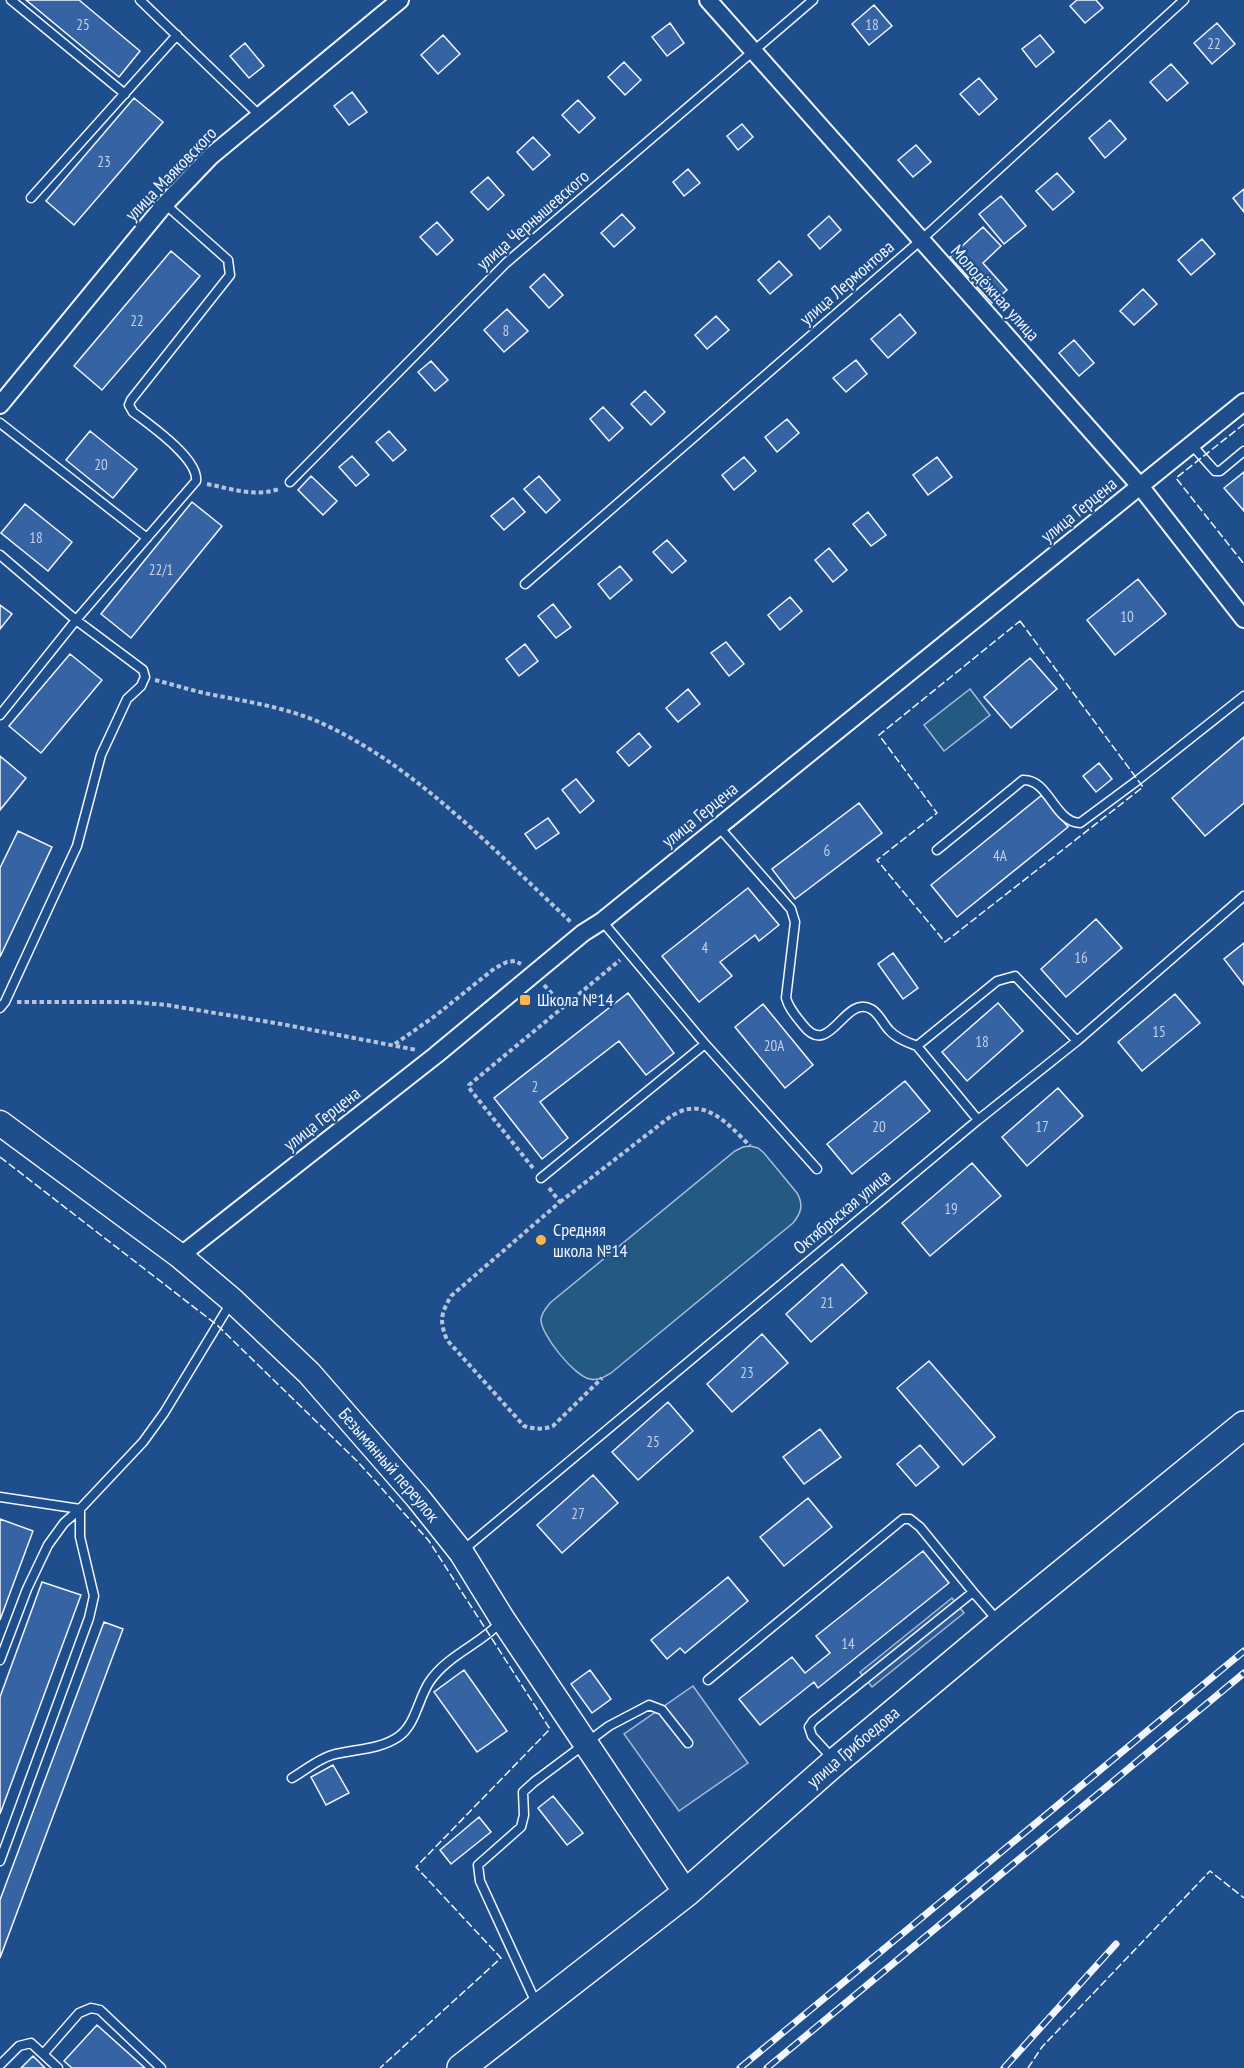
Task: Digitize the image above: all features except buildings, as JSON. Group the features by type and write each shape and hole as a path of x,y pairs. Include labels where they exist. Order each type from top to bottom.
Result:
{"main road":[{"name":"улица Грибоедова","path":"461,2068 686,1893 1000,1623 1244,1425"}],"street":[{"name":"улица Маяковского","path":"0,405 165,204 211,156 400,0"},
{"name":"Молодёжная улица","path":"708,0 1140,486 1244,620"},
{"name":"улица Герцена","path":"180,1256 436,1055 583,933 602,921 1244,402"},
{"name":"Безымянный переулок","path":"0,1123 180,1256 232,1300 309,1373 418,1498 461,1552 503,1620 686,1893"}],"lane":[{"path":"11,0 125,94"},
{"path":"140,0 259,116"},
{"name":"улица Чернышевского","path":"290,482 506,263 813,0"},
{"name":"улица Лермонтова","path":"525,584 921,240 1184,0"},
{"path":"31,198 177,35"},
{"path":"0,715 76,620 196,481 196,473 177,448 133,411 129,405 230,275 228,260 165,204"},
{"path":"0,423 147,538"},
{"path":"1191,444 1215,471 1220,471 1244,451"},
{"path":"0,555 76,620 142,669 145,677 141,686 128,699 101,755 77,846 2,1005"},
{"path":"937,850 1023,780 1030,780 1037,785 1071,823 1080,823 1244,696"},
{"path":"717,826 791,909 795,922 786,998 789,1008 810,1034 815,1036 826,1034 854,1009 863,1007 872,1009 889,1031 903,1041 917,1046 978,1120"},
{"name":"Октябрьская улица","path":"461,1552 978,1120 1077,1041 1244,896"},
{"path":"602,921 705,1044 817,1169"},
{"path":"917,1046 998,981 1010,976 1019,979 1077,1041"},
{"path":"541,1178 705,1044"},
{"path":"0,1660 27,1589 48,1545 64,1523 143,1442 164,1413 232,1300"},
{"path":"0,1497 80,1509"},
{"path":"0,1861 94,1596 80,1537 80,1509"},
{"path":"708,1680 903,1519 910,1519 920,1527 1000,1623"},
{"path":"836,1762 812,1736 809,1727 813,1721 973,1592"},
{"path":"292,1778 329,1756 382,1746 401,1736 414,1717 430,1681 448,1661 490,1633 503,1620"},
{"path":"537,2007 480,1881 478,1865 521,1827 524,1815 523,1792 609,1726 650,1705 662,1710 688,1743"},
{"path":"44,2054 79,2013 91,2008 100,2010 161,2068"},
{"path":"0,2065 19,2046 31,2043 58,2068"}],"path":[{"path":"196,481 239,491 265,494 290,482"},
{"path":"145,677 203,693 270,705 318,722 384,757 422,784 583,933"},
{"path":"560,1202 469,1088 469,1085 628,954"},
{"path":"394,1045 501,965 515,961 534,974 564,1007"},
{"path":"2,1005 130,1002 167,1005 394,1045 436,1055"},
{"path":"602,1378 553,1426 534,1429 524,1426 447,1340 441,1324 445,1305 451,1296 560,1202 671,1116 690,1108 708,1112 730,1126 750,1146"}],"shaded area":[{"path":"970,689 990,715 944,751 924,725"},
{"path":"750,1146 764,1153 797,1193 801,1209 793,1223 611,1373 593,1379 576,1371 559,1354 542,1326 542,1314 546,1308 735,1151"},
{"path":"952,1598 964,1613 872,1687 860,1672"},
{"path":"693,1686 748,1763 679,1811 624,1734"}],"railway":[{"path":"740,2068 1244,1651"},
{"path":"767,2068 1244,1673"},
{"path":"1004,2068 1116,1944"}],"fence":[{"path":"1244,424 1176,478 1244,564"},
{"path":"1020,621 1143,787 945,942 877,860 937,813 879,735 1020,621"},
{"path":"0,1157 217,1325 358,1462 429,1541 550,1729 416,1867 501,1958 380,2068"},
{"path":"1028,2068 1042,2047 1210,1871 1244,1898"}],"place":[{"name":"Школа №14","path":"525,1000"},
{"name":"Средняя школа №14","path":"541,1240"}]}
